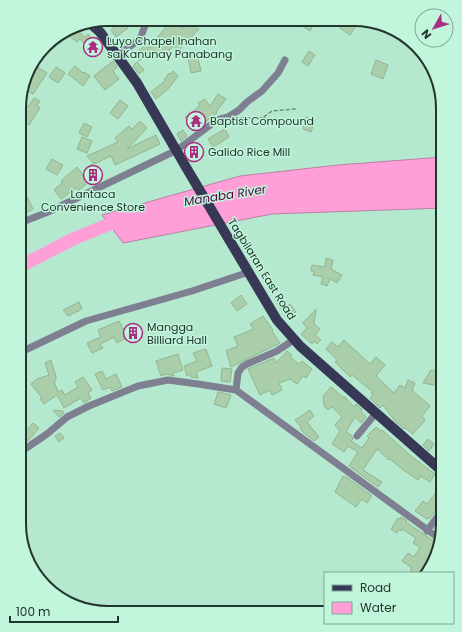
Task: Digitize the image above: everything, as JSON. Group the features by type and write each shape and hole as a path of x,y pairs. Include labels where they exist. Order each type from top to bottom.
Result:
{"main road":[{"name":"Tagbilaran East Road","path":"95,27 100,32 137,82 277,320 300,346 436,466"}],"street":[{"path":"118,56 140,39 145,26"},
{"path":"26,221 177,150 213,123 228,117 239,110 262,91 278,73 285,60"},
{"path":"26,350 86,322 192,291 248,270"},
{"path":"236,390 238,372 242,367 278,351 295,339"},
{"path":"26,448 47,434 67,417 89,406 138,386 168,380 236,390 435,536"},
{"path":"357,436 376,413"},
{"path":"427,531 436,519"}],"path":[{"path":"262,118 272,111 296,108"},
{"path":"228,117 298,120"}],"water":[{"path":"436,158 436,208 272,214 123,243 102,215 240,176 338,165"}],"building":[{"path":"116,26 127,26 128,28 116,37 111,30"},
{"path":"167,26 179,26 182,28 184,26 196,26 199,29 178,51 174,46 161,57 154,50 139,61 134,54 146,45 149,48"},
{"path":"302,26 313,26 310,31"},
{"path":"341,26 356,26 350,35 340,28"},
{"path":"79,31 85,37 88,34 98,46 92,52 80,39 77,42 69,36"},
{"path":"309,51 315,55 308,66 302,62"},
{"path":"197,54 201,71 191,73 188,56"},
{"path":"376,60 388,65 383,79 371,74"},
{"path":"113,61 117,67 113,71 119,79 105,90 94,76"},
{"path":"137,62 144,70 139,74 133,66"},
{"path":"75,66 83,73 84,72 90,76 83,86 68,74"},
{"path":"37,67 47,73 33,94 28,91 30,82"},
{"path":"56,67 65,73 58,83 49,77"},
{"path":"173,71 178,76 169,88 156,99 151,92 165,81 164,80 169,73 171,74"},
{"path":"218,94 226,99 216,112 217,113 195,130 185,117 200,106 198,103 205,99 210,106"},
{"path":"34,98 40,101 37,106 40,108 29,125 26,123 26,106 28,107"},
{"path":"120,100 128,106 118,119 110,113"},
{"path":"306,117 315,120 311,132 303,129"},
{"path":"140,121 147,128 127,149 156,135 160,144 115,165 111,156 94,164 87,156 118,142 115,138 129,126 132,129"},
{"path":"84,123 92,127 87,137 79,133"},
{"path":"225,129 229,137 213,147 208,139"},
{"path":"183,130 187,136 181,141 177,134"},
{"path":"82,137 92,141 87,153 77,149"},
{"name":"Galido Rice Mill","path":"197,143 204,153 190,161 184,151"},
{"path":"52,159 63,165 57,175 46,169"},
{"path":"92,164 100,178 91,185 89,182 79,190 76,188 61,199 54,190 63,182 61,181 77,167 83,175"},
{"path":"26,194 33,209 26,213"},
{"path":"326,258 333,260 331,269 342,275 337,283 330,279 327,286 321,284 323,277 313,275 314,272 311,271 312,265 325,267"},
{"path":"241,295 247,304 237,311 231,303"},
{"path":"281,295 287,306 290,304 296,312 286,317 274,298"},
{"path":"79,302 82,309 68,316 63,310"},
{"path":"316,309 314,324 320,329 315,335 321,340 317,344 314,341 312,344 301,334 307,328 303,323"},
{"path":"263,316 280,343 231,367 226,351 238,346 234,337 254,329 250,324"},
{"path":"119,321 123,329 134,324 140,338 133,342 130,336 117,343 114,337 100,344 103,348 92,353 87,343 101,337 98,330"},
{"path":"344,340 370,364 376,357 385,365 376,376 394,393 400,385 405,388 408,380 415,383 412,390 430,406 422,416 425,420 413,434 405,428 404,429 394,420 383,405 380,408 370,398 373,395 371,393 373,392 352,375 350,377 335,362 337,360 326,349 332,342 338,347"},
{"path":"206,349 212,366 196,372 198,378 191,377 190,374 187,376 184,366 197,361 193,353"},
{"path":"287,351 292,355 290,357 299,364 302,361 312,369 306,378 303,376 297,384 290,379 279,383 282,390 272,395 270,390 260,395 248,369 274,358 276,363"},
{"path":"178,354 183,370 173,373 174,376 167,374 161,376 156,361"},
{"path":"51,360 56,377 56,380 54,381 58,392 62,390 65,395 78,387 75,382 83,377 92,390 88,393 91,398 84,403 81,398 64,408 57,395 44,404 40,399 42,398 31,384 37,379 49,375 45,363"},
{"path":"222,368 232,369 230,382 221,381"},
{"path":"431,370 436,371 436,385 423,383"},
{"path":"102,371 106,379 116,374 122,387 112,391 110,387 103,390 95,374"},
{"path":"331,387 343,397 344,396 354,407 356,404 362,409 361,411 366,417 361,423 355,417 346,432 352,436 353,439 351,441 362,448 369,438 367,436 376,427 381,431 382,430 411,456 435,474 430,482 421,476 418,480 390,459 389,460 377,449 363,470 382,482 378,487 349,466 358,452 348,446 344,452 332,444 340,431 335,425 342,417 332,407 328,410 324,406 323,396"},
{"path":"218,392 231,395 226,408 214,404"},
{"path":"53,410 63,411 64,413 59,417"},
{"path":"310,410 314,416 307,422 319,437 314,441 304,433 295,420"},
{"path":"33,423 39,428 28,441 26,439 26,431"},
{"path":"60,433 64,438 59,442 55,436"},
{"path":"428,439 434,444 429,451 423,445"},
{"path":"343,476 372,496 367,503 362,499 356,507 335,492"},
{"path":"436,493 436,510 430,518 427,519 415,511 423,501 427,504"},
{"path":"401,517 434,541 428,560 420,572 411,571 411,567 402,561 408,553 414,557 420,547 413,543 416,538 402,529 401,531 399,529 397,533 391,529 398,518 400,519"}],"waterway":[{"name":"Manaba River","path":"26,263 73,239 125,218"}],"place":[{"name":"Luyo Chapel Inahan sa Kanunay Panabang","path":"93,47"},
{"name":"Baptist Compound","path":"196,121"},
{"name":"Galido Rice Mill","path":"194,152"},
{"name":"Lantaca Convenience Store","path":"93,175"},
{"name":"Mangga Billiard Hall","path":"133,333"}]}
